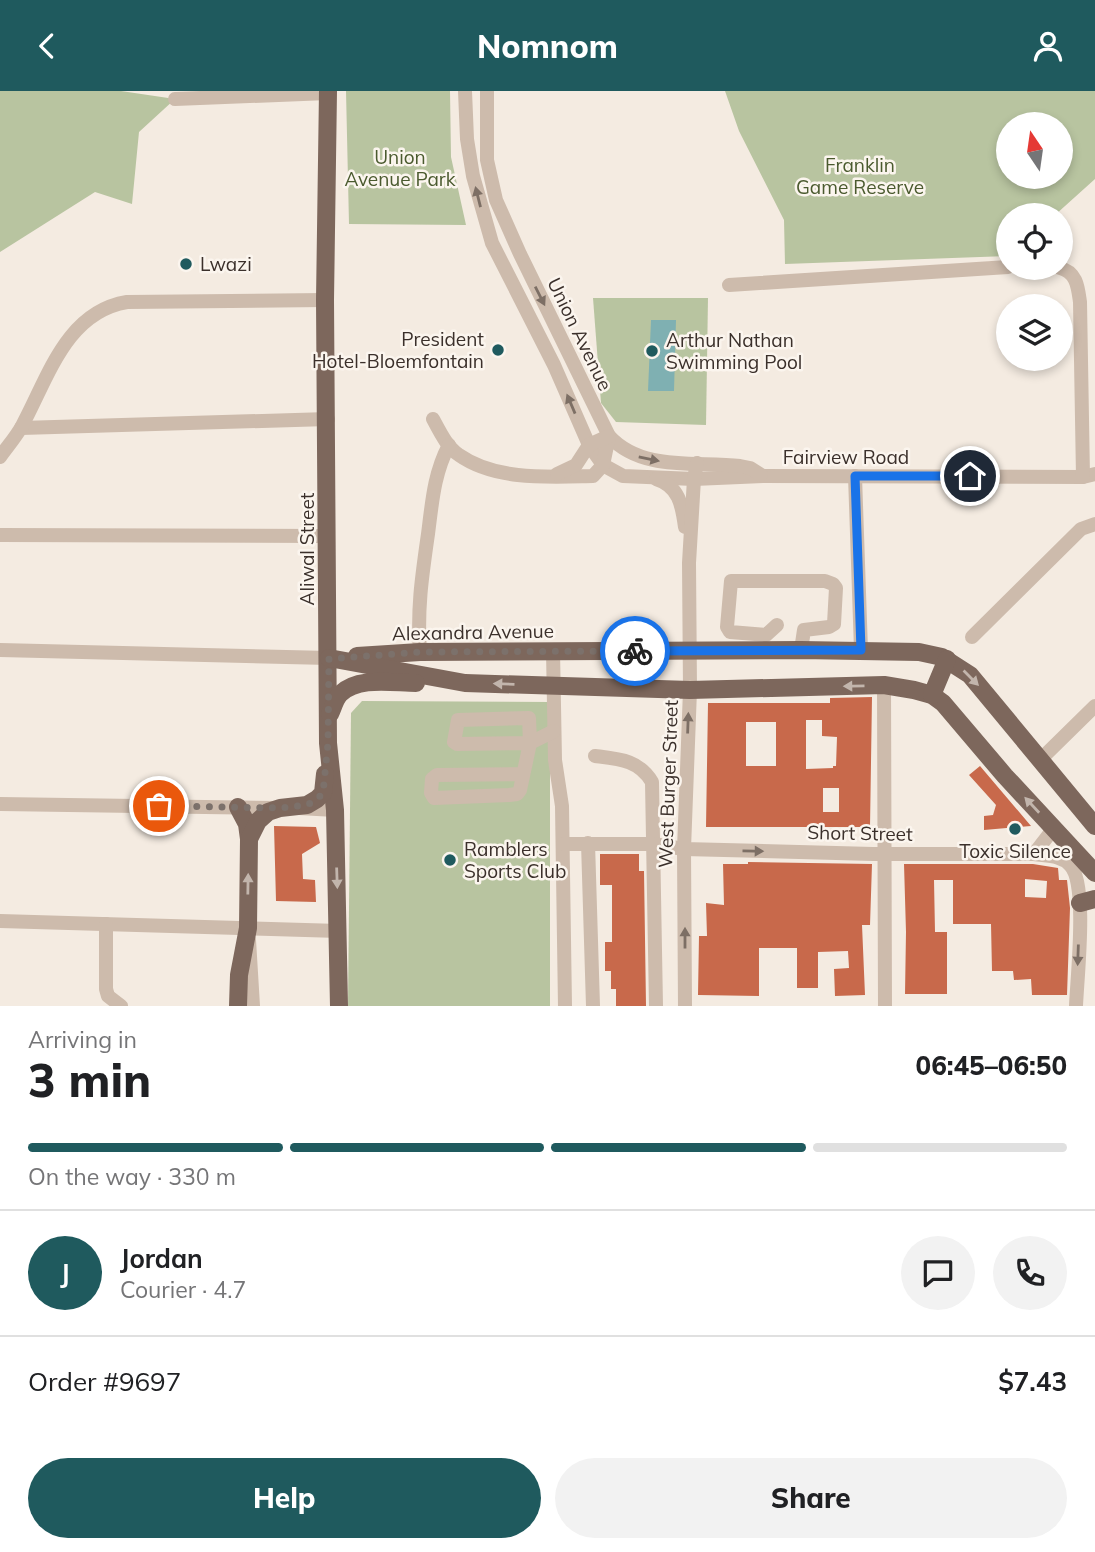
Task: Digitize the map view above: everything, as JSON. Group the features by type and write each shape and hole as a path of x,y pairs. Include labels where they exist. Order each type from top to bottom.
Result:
{"main road":[{"name":"Aliwal Street","path":"328,92 328,743 335,810 339,1006"},
{"name":"Alexandra Avenue","path":"329,659 420,652 919,652 947,659 970,675 1095,826"},
{"name":"Alexandra Avenue","path":"329,659 465,683 690,690 884,685 914,689 932,695 956,717 1004,776 1095,873"},
{"path":"932,695 947,659"},
{"path":"329,717 339,695 360,684 465,683"},
{"path":"249,839 257,821 268,812 307,805 323,793 328,743"},
{"path":"238,807 247,824 249,839 248,928 239,975 238,1006"}],"street":[{"name":"Union Avenue","path":"465,91 467,139 479,203 492,243 554,365 589,445 603,465"},
{"name":"Union Avenue","path":"488,91 486,143 496,200 609,436 619,447 640,457 740,466 750,468 763,476"},
{"path":"175,99 328,92"},
{"path":"729,285 996,268"},
{"path":"511,280 528,271"},
{"path":"1073,276 1081,312 1089,475"},
{"path":"0,457 21,428 44,381 71,337 89,317 113,305 127,302 326,300"},
{"path":"21,428 328,419"},
{"path":"433,419 458,455 493,470 549,477 593,476 603,465 609,436"},
{"path":"549,477 576,465 589,445 609,436"},
{"path":"420,652 417,615 419,585 436,475 449,445"},
{"name":"West Burger Street","path":"685,1006 684,849 690,690 689,563 697,463"},
{"path":"603,465 623,476 694,479"},
{"name":"Fairview Road","path":"694,479 763,476 1089,475"},
{"path":"855,476 861,650"},
{"path":"648,477 664,482 678,496 682,507 689,563"},
{"path":"972,637 1081,529 1095,524"},
{"path":"0,535 327,536"},
{"path":"777,625 766,635 730,632 727,627 731,581 825,581 833,584 836,588 834,624 804,630 801,650"},
{"path":"0,650 329,659"},
{"path":"553,651 556,770 562,806 565,1006"},
{"path":"884,685 885,1006"},
{"path":"1040,760 1095,706"},
{"path":"523,774 437,775 432,779 431,793 434,798 517,794 520,790 530,743 530,721 527,717 460,719 456,722 454,742 457,744 530,743 554,731"},
{"path":"595,755 630,761 645,770 652,782 656,1006"},
{"path":"0,804 335,810"},
{"path":"1034,854 1054,828"},
{"path":"588,843 593,1006"},
{"name":"Short Street","path":"563,844 653,844 684,849 884,854 1034,854 1060,857 1073,869 1088,901"},
{"path":"1076,1006 1088,901"},
{"path":"0,921 339,931"},
{"path":"106,924 106,989 108,996 121,1006"},
{"path":"248,928 253,1006"},
{"path":"252,972 261,939 282,929"}],"green space":[{"path":"0,91 121,91 175,99 139,132 132,204 95,192 0,252"},
{"name":"Union Avenue Park","path":"346,91 450,91 451,157 466,225 349,224"},
{"name":"Franklin Game Reserve","path":"725,91 1095,91 1095,179 1068,203 996,203 996,256 785,264 784,220 739,131"},
{"name":"Arthur Nathan Swimming Pool","path":"593,298 708,298 706,425 616,422 601,403"},
{"name":"Ramblers Sports Club","path":"362,701 550,702 550,1006 348,1006 351,713"}],"water":[{"path":"651,320 676,320 674,391 648,391"}],"building":[{"path":"872,697 870,827 706,827 708,703 830,703 830,698","holes":["806,720 822,720 822,736 837,737 836,766 806,769","746,722 776,722 776,766 746,766","823,788 839,788 839,812 823,812"]},
{"path":"980,766 1031,826 984,830 984,816 993,815 996,805 969,775"},
{"path":"274,826 316,827 320,843 302,854 303,879 315,880 316,902 276,901"},
{"path":"600,854 639,854 639,871 644,871 646,1006 616,1006 616,989 611,989 611,971 605,971 605,942 612,942 612,885 600,885"},
{"path":"723,864 872,864 870,925 862,925 865,995 835,996 834,969 849,968 848,951 818,952 818,988 797,988 797,948 759,948 759,996 698,995 699,936 707,936 706,903 724,905"},
{"path":"904,864 1033,864 1058,868 1059,880 1067,880 1070,908 1067,995 1032,995 1031,979 1014,980 1013,971 992,971 991,924 953,924 953,880 934,880 935,932 947,932 947,994 905,994","holes":["1025,879 1047,881 1046,898 1025,897"]}],"way so far":[{"path":"159,806 280,808 307,805 317,799 323,793 328,743 329,659 420,652 635,651"}],"place":[{"name":"Lwazi","path":"186,264"},
{"name":"President Hotel-Bloemfontain","path":"498,350"},
{"name":"Arthur Nathan Swimming Pool","path":"652,351"},
{"name":"Toxic Silence","path":"1015,829"},
{"name":"Ramblers Sports Club","path":"450,860"}],"route":[{"path":"635,651 861,650 855,476 970,476"}]}
